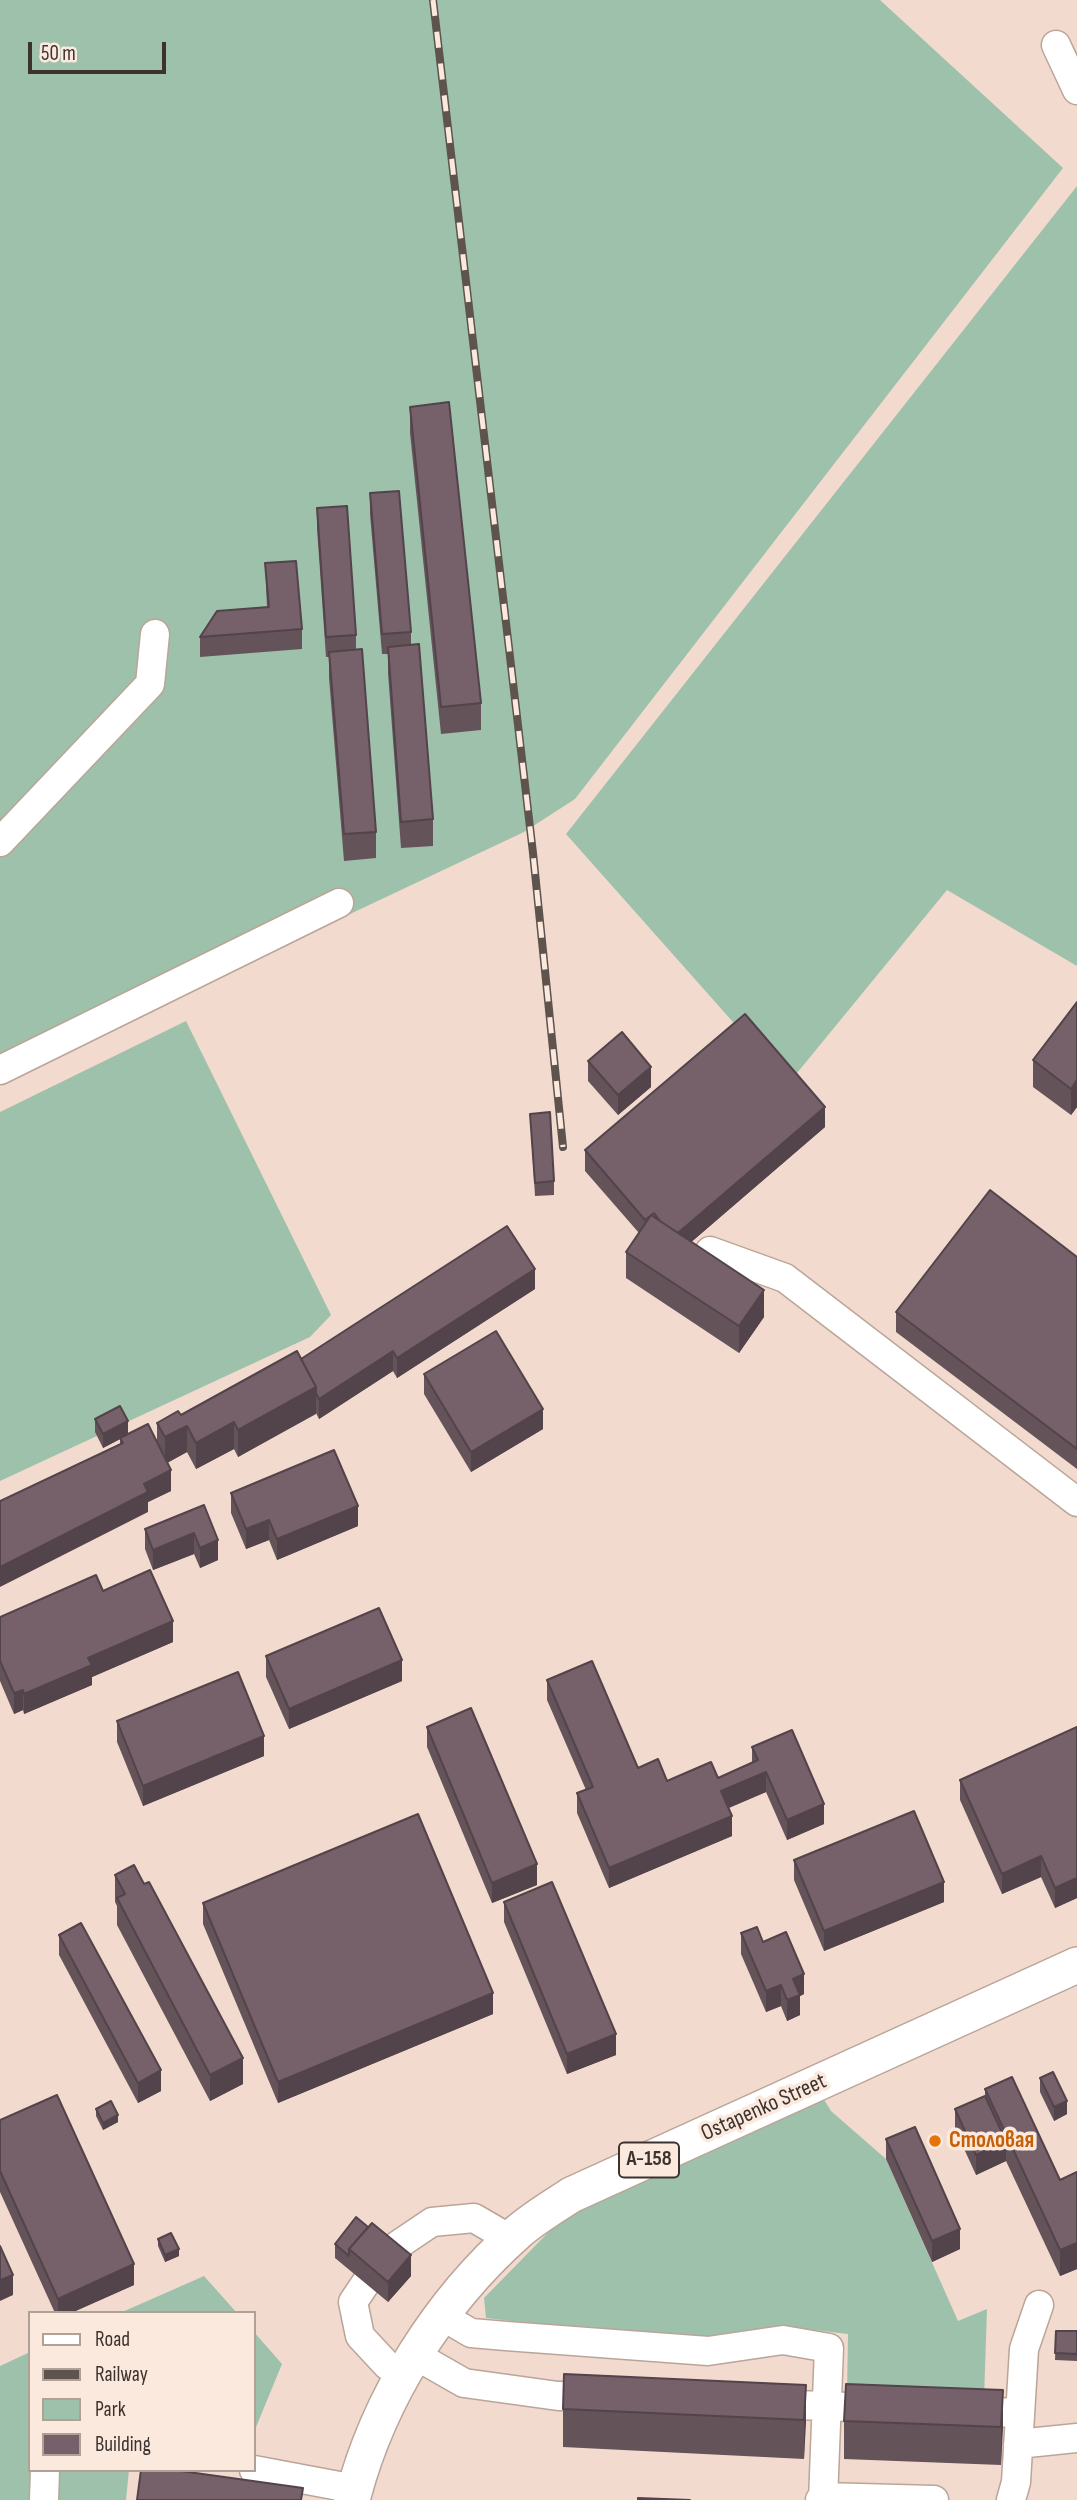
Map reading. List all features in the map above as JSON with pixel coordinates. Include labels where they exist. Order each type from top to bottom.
[{"type":"main road","name":"Ostapenko Street","points":[[353,2495],[359,2471],[383,2412],[409,2366],[459,2291],[520,2230],[570,2195],[1077,1965]]},
{"type":"street","points":[[1056,45],[1077,90]]},
{"type":"street","points":[[0,842],[150,684],[155,634]]},
{"type":"street","points":[[0,1070],[339,903]]},
{"type":"street","points":[[710,1251],[785,1278],[1077,1502]]},
{"type":"street","points":[[510,2239],[474,2218],[432,2222],[386,2253],[353,2302],[360,2336],[387,2365],[409,2366],[464,2383],[558,2396],[626,2398]]},
{"type":"street","points":[[1011,2500],[1016,2482],[1024,2349],[1039,2305]]},
{"type":"street","points":[[442,2316],[471,2333],[506,2336],[708,2351],[783,2340],[829,2348],[822,2499],[934,2500]]},
{"type":"street","points":[[746,2403],[1020,2413]]},
{"type":"street","points":[[1018,2444],[1077,2438]]},
{"type":"street","points":[[256,2471],[353,2495]]},
{"type":"street","points":[[44,2500],[45,2472]]},
{"type":"green space","points":[[0,0],[880,0],[1063,168],[575,799],[524,832],[0,1079]]},
{"type":"green space","points":[[1077,186],[1077,966],[947,890],[788,1084],[566,834]]},
{"type":"green space","points":[[186,1021],[331,1315],[310,1337],[0,1481],[0,1112]]},
{"type":"green space","points":[[820,2093],[831,2111],[886,2159],[958,2321],[987,2309],[984,2399],[847,2394],[848,2334],[788,2327],[709,2344],[486,2318],[484,2298],[580,2200]]},
{"type":"green space","points":[[204,2276],[235,2311],[125,2311]]},
{"type":"green space","points":[[256,2334],[282,2364],[256,2427]]},
{"type":"green space","points":[[28,2353],[28,2472],[129,2472],[126,2500],[0,2500],[0,2366]]},
{"type":"building","points":[[449,402],[481,703],[441,707],[410,407]]},
{"type":"building","points":[[399,491],[411,632],[382,634],[370,493]]},
{"type":"building","points":[[347,506],[356,635],[326,637],[317,508]]},
{"type":"building","points":[[296,561],[302,629],[200,637],[217,611],[269,607],[265,563]]},
{"type":"building","points":[[419,644],[433,819],[401,822],[388,647]]},
{"type":"building","points":[[362,649],[376,832],[344,834],[329,652]]},
{"type":"building","points":[[1077,1002],[1077,1080],[1071,1089],[1033,1060]]},
{"type":"building","points":[[745,1014],[825,1107],[678,1233],[660,1221],[654,1213],[645,1220],[585,1150]]},
{"type":"building","points":[[622,1032],[651,1067],[618,1095],[588,1061]]},
{"type":"building","points":[[550,1112],[554,1181],[535,1183],[530,1114]]},
{"type":"building","points":[[990,1190],[1077,1257],[1077,1449],[896,1312]]},
{"type":"building","points":[[651,1215],[764,1290],[739,1326],[626,1252]]},
{"type":"building","points":[[507,1226],[535,1269],[397,1358],[393,1351],[319,1399],[316,1387],[301,1359]]},
{"type":"building","points":[[496,1331],[543,1409],[471,1452],[424,1374]]},
{"type":"building","points":[[297,1351],[316,1387],[238,1430],[234,1422],[196,1443],[187,1426],[165,1437],[157,1423],[178,1411],[181,1415]]},
{"type":"building","points":[[120,1406],[128,1421],[103,1434],[95,1419]]},
{"type":"building","points":[[148,1424],[171,1470],[144,1484],[148,1492],[0,1567],[0,1501],[123,1443],[120,1438]]},
{"type":"building","points":[[334,1450],[358,1506],[277,1539],[269,1520],[246,1529],[231,1493]]},
{"type":"building","points":[[204,1505],[218,1540],[200,1548],[194,1533],[153,1550],[145,1529]]},
{"type":"building","points":[[150,1570],[173,1621],[88,1658],[92,1665],[24,1694],[23,1690],[14,1693],[0,1661],[0,1617],[96,1575],[103,1591]]},
{"type":"building","points":[[379,1608],[402,1660],[289,1709],[266,1656]]},
{"type":"building","points":[[592,1661],[638,1768],[658,1759],[667,1781],[711,1762],[718,1778],[758,1760],[752,1747],[792,1730],[824,1804],[787,1820],[766,1772],[721,1791],[732,1816],[609,1868],[577,1793],[593,1787],[547,1680]]},
{"type":"building","points":[[238,1672],[264,1736],[143,1786],[117,1721]]},
{"type":"building","points":[[471,1708],[537,1864],[492,1883],[427,1727]]},
{"type":"building","points":[[1077,1727],[1077,1878],[1055,1888],[1041,1856],[1002,1874],[960,1780]]},
{"type":"building","points":[[914,1811],[944,1882],[824,1931],[794,1860]]},
{"type":"building","points":[[418,1814],[493,1993],[278,2082],[203,1903]]},
{"type":"building","points":[[134,1865],[144,1884],[149,1882],[243,2058],[210,2075],[117,1898],[125,1894],[115,1875]]},
{"type":"building","points":[[552,1882],[616,2034],[567,2054],[504,1902]]},
{"type":"building","points":[[81,1923],[161,2070],[138,2083],[59,1935]]},
{"type":"building","points":[[757,1927],[763,1942],[786,1932],[804,1974],[793,1979],[800,1995],[787,2000],[781,1985],[766,1991],[741,1933]]},
{"type":"building","points":[[1053,2072],[1067,2101],[1054,2107],[1040,2078]]},
{"type":"building","points":[[1012,2077],[1060,2180],[1077,2172],[1077,2243],[1060,2250],[985,2089]]},
{"type":"building","points":[[57,2095],[134,2264],[58,2299],[0,2171],[0,2120]]},
{"type":"building","points":[[985,2096],[1006,2141],[976,2155],[955,2109]]},
{"type":"building","points":[[111,2101],[118,2115],[103,2123],[96,2109]]},
{"type":"building","points":[[915,2127],[960,2229],[932,2241],[886,2139]]},
{"type":"building","points":[[356,2217],[368,2227],[349,2249],[349,2256],[335,2244]]},
{"type":"building","points":[[372,2223],[411,2255],[388,2282],[349,2249]]},
{"type":"building","points":[[171,2233],[179,2249],[165,2255],[158,2239]]},
{"type":"building","points":[[0,2246],[13,2275],[0,2280]]},
{"type":"building","points":[[1056,2331],[1077,2331],[1077,2354],[1055,2353]]},
{"type":"building","points":[[564,2374],[806,2385],[804,2420],[563,2409]]},
{"type":"building","points":[[846,2384],[1003,2390],[1001,2427],[844,2421]]},
{"type":"building","points":[[141,2472],[188,2472],[303,2488],[301,2500],[137,2500]]},
{"type":"building","points":[[638,2498],[690,2500],[638,2500]]},
{"type":"railway","points":[[433,0],[533,853],[563,1147]]},
{"type":"place","name":"Столовая","points":[[935,2141]]}]
